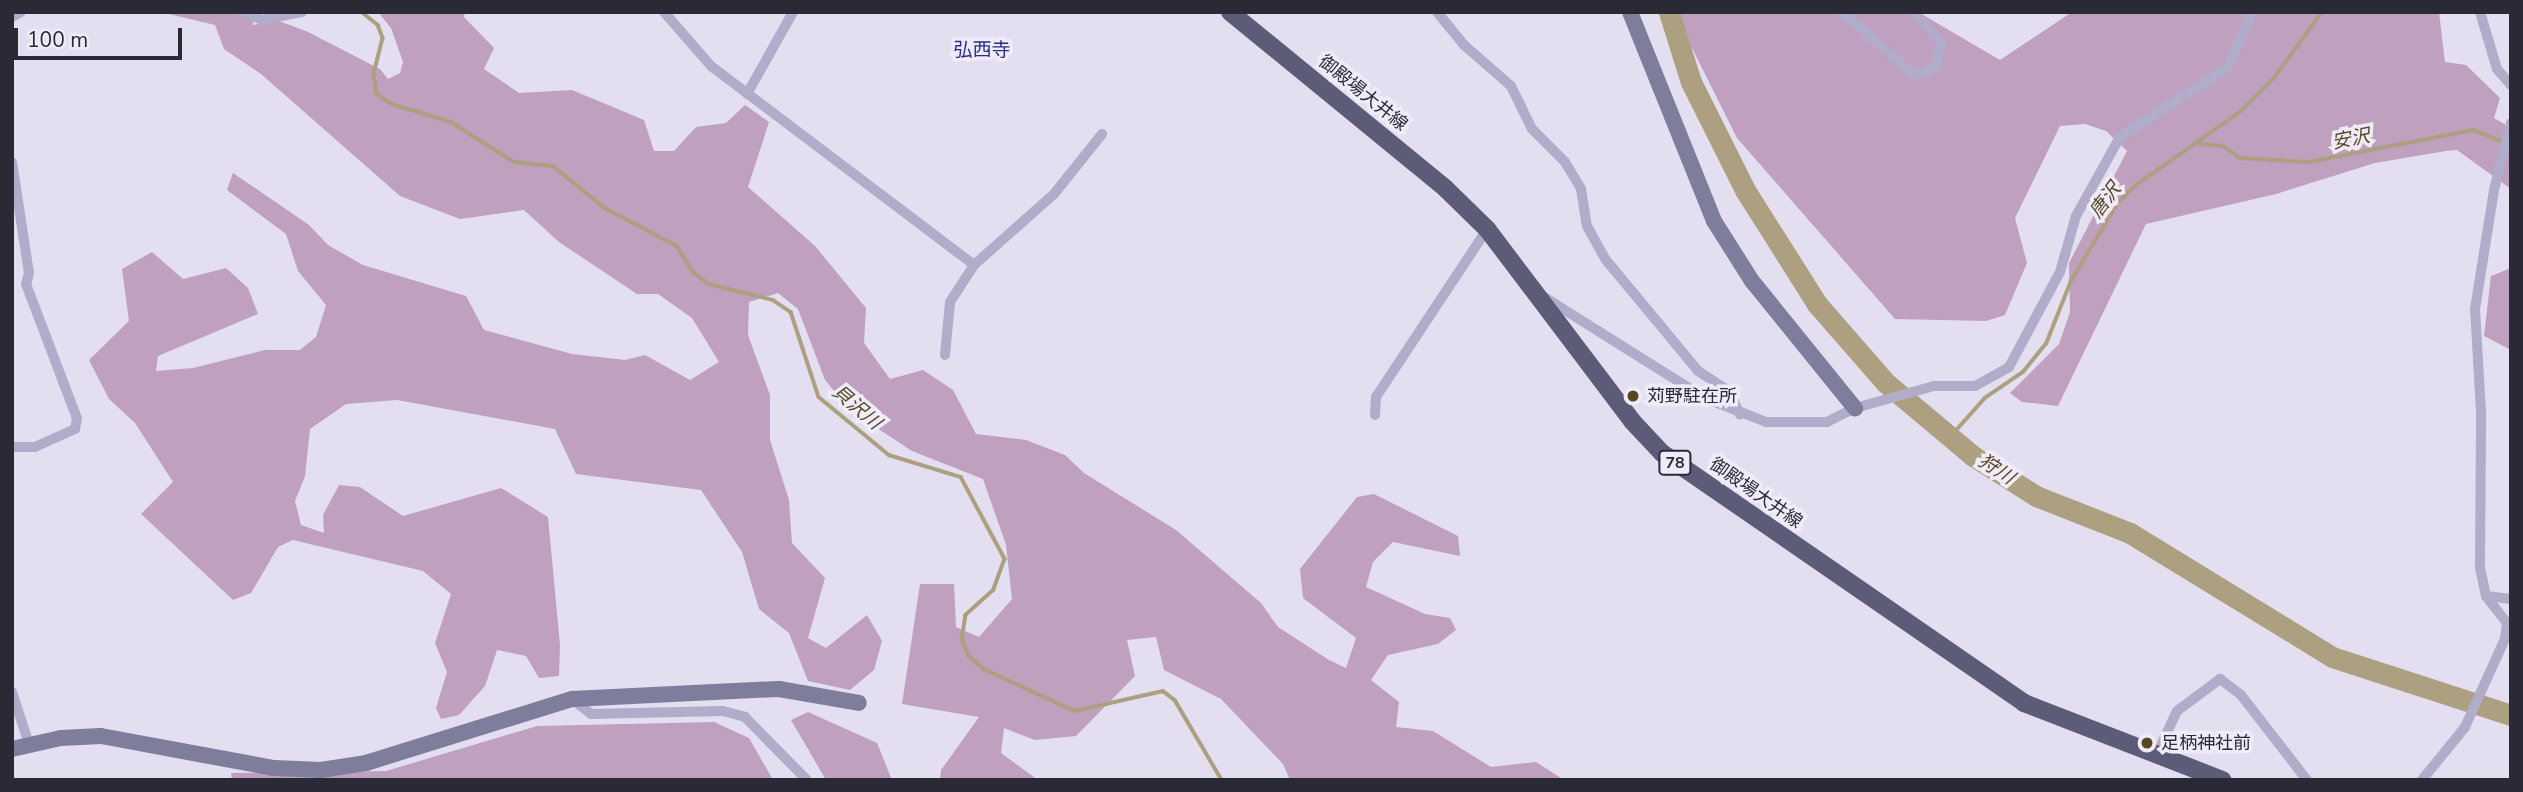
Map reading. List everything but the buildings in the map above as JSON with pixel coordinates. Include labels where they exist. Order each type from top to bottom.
[{"type":"main road","name":"御殿場大井線","points":[[1230,12],[1446,188],[1487,229],[1632,421],[1662,453],[2024,703],[2222,780]]},
{"type":"street","points":[[12,17],[20,12]]},
{"type":"street","points":[[243,12],[262,20],[302,12]]},
{"type":"street","points":[[664,12],[676,17],[711,66],[974,265]]},
{"type":"street","points":[[747,94],[793,12]]},
{"type":"street","points":[[1437,12],[1464,45],[1511,86],[1532,129],[1565,162],[1581,189],[1587,226],[1606,260],[1698,371],[1729,391],[1740,415]]},
{"type":"street","points":[[1630,12],[1714,221],[1752,281],[1859,407]]},
{"type":"street","points":[[1842,12],[1914,75],[1935,67],[1941,43],[1914,12]]},
{"type":"street","points":[[1535,293],[1581,318],[1660,372],[1740,415],[1793,424],[1827,422],[1859,407],[1934,386],[1975,386],[2009,367],[2060,272],[2076,216],[2120,136],[2228,67],[2252,12]]},
{"type":"street","points":[[2480,12],[2497,69],[2511,85]]},
{"type":"street","points":[[2422,780],[2465,727],[2488,677],[2507,623],[2486,596],[2480,567],[2481,412],[2475,309],[2494,190],[2511,123]]},
{"type":"street","points":[[945,355],[950,302],[974,265],[1054,194],[1102,134]]},
{"type":"street","points":[[12,162],[29,273],[26,284],[77,418],[75,429],[35,447],[12,447]]},
{"type":"street","points":[[1375,415],[1376,397],[1487,229]]},
{"type":"street","points":[[2486,596],[2511,599]]},
{"type":"street","points":[[2157,754],[2177,711],[2220,679],[2241,695],[2306,780]]},
{"type":"street","points":[[12,749],[29,744],[101,736],[274,768],[321,770],[366,763],[572,699],[779,689],[859,703]]},
{"type":"street","points":[[12,692],[29,744]]},
{"type":"street","points":[[572,699],[591,714],[723,711],[745,717],[807,780]]},
{"type":"shaded area","points":[[160,12],[254,12],[253,25],[279,21],[306,31],[380,69],[388,79],[400,73],[403,62],[391,28],[378,12],[465,12],[464,17],[494,48],[484,69],[519,93],[572,90],[644,120],[654,151],[674,151],[696,127],[726,123],[745,105],[769,122],[748,187],[815,246],[866,308],[864,343],[890,379],[923,370],[953,390],[976,434],[1026,440],[1065,455],[1084,473],[1176,530],[1261,603],[1278,627],[1329,660],[1346,668],[1356,638],[1303,598],[1300,569],[1357,497],[1374,494],[1458,536],[1460,556],[1393,542],[1373,562],[1366,587],[1425,614],[1450,618],[1456,630],[1438,644],[1388,655],[1371,680],[1399,702],[1396,727],[1433,731],[1491,767],[1536,762],[1564,780],[1290,780],[1283,764],[1221,699],[1164,670],[1156,637],[1127,640],[1135,676],[1076,736],[1035,740],[1004,728],[1001,753],[1038,780],[940,780],[941,770],[979,717],[902,704],[920,584],[954,584],[956,627],[979,637],[1012,599],[1006,545],[983,479],[912,451],[851,411],[825,380],[798,309],[778,293],[749,302],[748,335],[770,395],[770,440],[789,500],[792,543],[825,578],[808,638],[826,648],[867,615],[882,641],[874,670],[850,690],[808,681],[789,633],[759,609],[742,552],[701,490],[576,474],[555,429],[397,400],[346,404],[310,429],[305,476],[295,501],[301,525],[324,533],[323,515],[339,485],[360,487],[403,516],[501,488],[548,517],[560,645],[559,676],[539,678],[526,656],[497,650],[485,686],[459,715],[441,719],[436,708],[447,672],[435,643],[451,594],[423,571],[293,540],[278,547],[251,593],[233,600],[141,514],[173,482],[135,423],[109,399],[89,360],[129,321],[122,269],[152,252],[183,279],[226,268],[248,288],[258,314],[158,356],[156,371],[193,368],[265,350],[300,350],[316,337],[326,305],[298,271],[286,234],[227,190],[233,173],[309,225],[328,245],[363,265],[466,296],[484,330],[572,354],[625,360],[645,355],[690,380],[719,362],[692,318],[658,294],[637,294],[559,242],[524,210],[460,219],[400,196],[261,74],[224,49],[215,25]]},
{"type":"shaded area","points":[[1680,12],[1918,12],[2000,60],[2072,12],[2439,12],[2445,62],[2466,65],[2500,98],[2494,118],[2511,128],[2511,189],[2457,150],[2446,151],[2375,163],[2276,194],[2146,224],[2058,406],[2022,402],[2010,393],[2059,344],[2070,312],[2069,263],[2127,151],[2106,131],[2085,124],[2060,126],[2015,218],[2027,263],[2005,315],[1986,321],[1895,319],[1737,138],[1691,46]]},
{"type":"shaded area","points":[[2511,268],[2511,350],[2484,336],[2491,276]]},
{"type":"shaded area","points":[[808,712],[877,743],[892,780],[826,780],[791,720]]},
{"type":"shaded area","points":[[714,722],[749,738],[773,780],[232,780],[231,773],[386,771],[537,726]]},
{"type":"waterway","name":"貝沢川","points":[[362,12],[378,25],[383,38],[374,75],[377,94],[392,104],[451,122],[514,162],[553,166],[605,208],[677,246],[693,272],[709,284],[773,300],[791,312],[819,397],[889,455],[961,477],[1005,559],[994,590],[966,615],[962,639],[969,656],[984,669],[1075,711],[1163,691],[1175,700],[1222,780]]},
{"type":"waterway","name":"狩川","points":[[1669,12],[1691,82],[1745,190],[1817,304],[1886,383],[1973,456],[2036,496],[2130,533],[2332,657],[2511,715]]},
{"type":"waterway","name":"唐沢","points":[[1951,436],[1985,398],[2023,372],[2046,344],[2071,281],[2117,204],[2135,186],[2240,112],[2274,78],[2322,12]]},
{"type":"waterway","name":"安沢","points":[[2200,144],[2223,146],[2240,158],[2309,162],[2473,130],[2505,142]]},
{"type":"place","name":"苅野駐在所","points":[[1633,396]]},
{"type":"place","name":"足柄神社前","points":[[2147,743]]},
{"type":"district","name":"弘西寺","points":[[982,51]]}]
